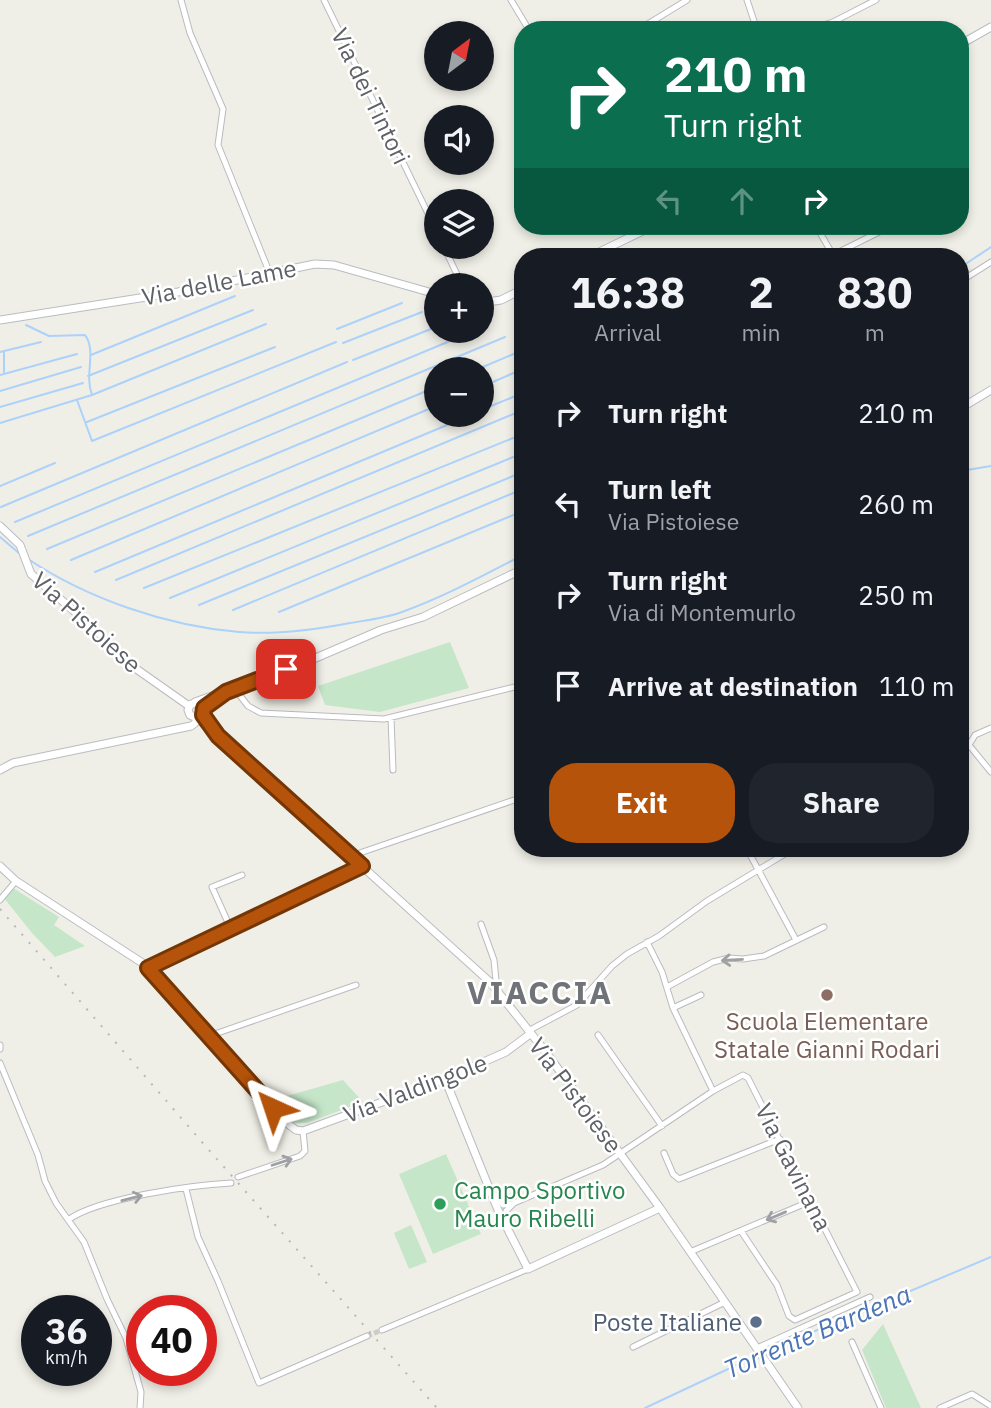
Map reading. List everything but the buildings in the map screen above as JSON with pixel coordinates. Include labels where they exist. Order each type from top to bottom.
[{"type":"street","points":[[181,0],[190,33],[223,110],[218,145],[270,274]]},
{"type":"street","name":"Via dei Tintori","points":[[324,0],[424,205]]},
{"type":"street","points":[[512,0],[524,21]]},
{"type":"street","points":[[653,21],[687,0]]},
{"type":"street","points":[[747,0],[754,21]]},
{"type":"street","points":[[835,21],[876,0]]},
{"type":"street","points":[[969,39],[991,27]]},
{"type":"street","points":[[607,248],[634,235]]},
{"type":"street","points":[[847,248],[873,235]]},
{"type":"street","points":[[969,276],[991,262]]},
{"type":"street","name":"Via delle Lame","points":[[0,320],[178,292],[306,265],[328,264],[424,291]]},
{"type":"street","points":[[494,302],[514,293]]},
{"type":"street","points":[[969,403],[991,390]]},
{"type":"street","name":"Via Pistoiese","points":[[0,526],[20,545],[27,568],[135,668],[192,704],[201,703],[198,714],[218,736],[497,990],[660,1208],[798,1408]]},
{"type":"street","points":[[198,714],[192,704],[199,699],[235,689],[381,630],[423,617],[514,573]]},
{"type":"street","points":[[235,689],[248,706],[261,713],[378,719],[514,687]]},
{"type":"street","points":[[0,770],[13,763],[191,726],[198,714],[226,692]]},
{"type":"street","points":[[391,718],[393,770]]},
{"type":"street","points":[[991,728],[975,735],[970,745],[991,772]]},
{"type":"street","points":[[351,856],[514,800]]},
{"type":"street","points":[[751,857],[796,940]]},
{"type":"street","points":[[529,1032],[577,1005],[619,959],[695,908],[780,857]]},
{"type":"street","points":[[0,866],[16,881],[148,968],[288,1124],[303,1131],[305,1151],[300,1156],[238,1177]]},
{"type":"street","points":[[148,968],[362,866]]},
{"type":"street","points":[[230,927],[212,887],[242,875]]},
{"type":"street","points":[[0,900],[16,881]]},
{"type":"street","points":[[481,924],[494,960],[497,990]]},
{"type":"street","points":[[667,987],[713,962],[729,958],[764,956],[824,927]]},
{"type":"street","points":[[506,1225],[506,1211],[514,1203],[621,1155],[713,1091],[673,1008],[667,987],[647,942]]},
{"type":"street","points":[[209,1036],[356,985]]},
{"type":"street","points":[[673,1008],[701,995]]},
{"type":"street","name":"Via Valdingole","points":[[303,1131],[445,1079],[506,1052],[529,1032]]},
{"type":"street","points":[[598,1035],[662,1126]]},
{"type":"street","points":[[0,1063],[38,1155],[45,1181],[84,1242],[126,1338],[141,1392],[140,1408]]},
{"type":"street","name":"Via Gavinana","points":[[713,1091],[745,1075],[857,1292],[795,1320],[789,1316],[778,1285],[741,1231]]},
{"type":"street","points":[[445,1079],[498,1210],[528,1269]]},
{"type":"street","points":[[664,1153],[673,1174],[679,1180],[780,1139]]},
{"type":"street","points":[[68,1220],[74,1215],[108,1204],[153,1193],[231,1183]]},
{"type":"street","points":[[488,1186],[501,1203],[514,1203]]},
{"type":"street","points":[[186,1189],[198,1237],[259,1383],[367,1336]]},
{"type":"street","points":[[690,1252],[811,1201]]},
{"type":"street","points":[[382,1330],[528,1269],[660,1208]]},
{"type":"street","points":[[758,1350],[870,1297]]},
{"type":"street","points":[[633,1347],[725,1302]]},
{"type":"street","points":[[852,1342],[881,1408]]},
{"type":"street","points":[[940,1408],[972,1394],[991,1406]]},
{"type":"green space","points":[[450,642],[469,688],[380,712],[325,705],[318,686]]},
{"type":"green space","points":[[13,888],[59,917],[54,925],[85,946],[55,957],[4,898]]},
{"type":"green space","points":[[343,1080],[363,1102],[307,1123],[294,1123],[273,1100]]},
{"type":"green space","name":"Campo Sportivo Mauro Ribelli","points":[[446,1154],[481,1234],[433,1254],[399,1174]]},
{"type":"green space","points":[[411,1225],[427,1262],[409,1269],[394,1233]]},
{"type":"green space","points":[[883,1324],[921,1408],[886,1408],[862,1350]]},
{"type":"waterway","points":[[969,262],[991,247]]},
{"type":"waterway","points":[[91,355],[235,296]]},
{"type":"waterway","points":[[337,329],[402,303]]},
{"type":"waterway","points":[[88,376],[253,310]]},
{"type":"waterway","points":[[343,343],[422,312]]},
{"type":"waterway","points":[[0,423],[92,395],[266,324]]},
{"type":"waterway","points":[[26,325],[49,336],[85,335],[90,348],[89,379],[92,395]]},
{"type":"waterway","points":[[353,360],[424,332]]},
{"type":"waterway","points":[[28,536],[505,337]]},
{"type":"waterway","points":[[0,352],[41,342]]},
{"type":"waterway","points":[[77,400],[92,441],[336,342]]},
{"type":"waterway","points":[[15,522],[445,343]]},
{"type":"waterway","points":[[87,422],[275,347]]},
{"type":"waterway","points":[[4,351],[4,372]]},
{"type":"waterway","points":[[0,375],[77,354]]},
{"type":"waterway","points":[[494,362],[514,354]]},
{"type":"waterway","points":[[1,507],[347,362]]},
{"type":"waterway","points":[[0,391],[81,367]]},
{"type":"waterway","points":[[494,381],[514,373]]},
{"type":"waterway","points":[[0,407],[83,383]]},
{"type":"waterway","points":[[47,549],[424,392]]},
{"type":"waterway","points":[[494,405],[514,397]]},
{"type":"waterway","points":[[71,560],[424,411]]},
{"type":"waterway","points":[[116,580],[514,414]]},
{"type":"waterway","points":[[95,572],[442,427]]},
{"type":"waterway","points":[[144,588],[514,438]]},
{"type":"waterway","points":[[170,598],[514,457]]},
{"type":"waterway","points":[[0,486],[55,463]]},
{"type":"waterway","points":[[969,470],[991,466]]},
{"type":"waterway","points":[[199,605],[514,476]]},
{"type":"waterway","points":[[233,610],[514,493]]},
{"type":"waterway","points":[[279,612],[514,515]]},
{"type":"waterway","points":[[0,537],[20,554]]},
{"type":"waterway","points":[[28,559],[102,598],[156,617],[212,629],[267,633],[323,628],[396,614],[448,593],[514,560]]},
{"type":"waterway","name":"Torrente Bardena","points":[[763,1353],[991,1257]]},
{"type":"waterway","name":"Torrente Bardena","points":[[645,1408],[758,1355]]},
{"type":"tunnel","points":[[367,1336],[382,1330]]},
{"type":"railway","points":[[0,909],[437,1408]]},
{"type":"place","name":"Scuola Elementare Statale Gianni Rodari","points":[[827,995]]},
{"type":"place","name":"Campo Sportivo Mauro Ribelli","points":[[440,1204]]},
{"type":"place","name":"Poste Italiane","points":[[756,1322]]},
{"type":"district","name":"VIACCIA","points":[[540,992]]},
{"type":"route","points":[[273,1108],[148,968],[362,866],[218,736],[203,715],[204,708],[226,692],[286,669]]}]
